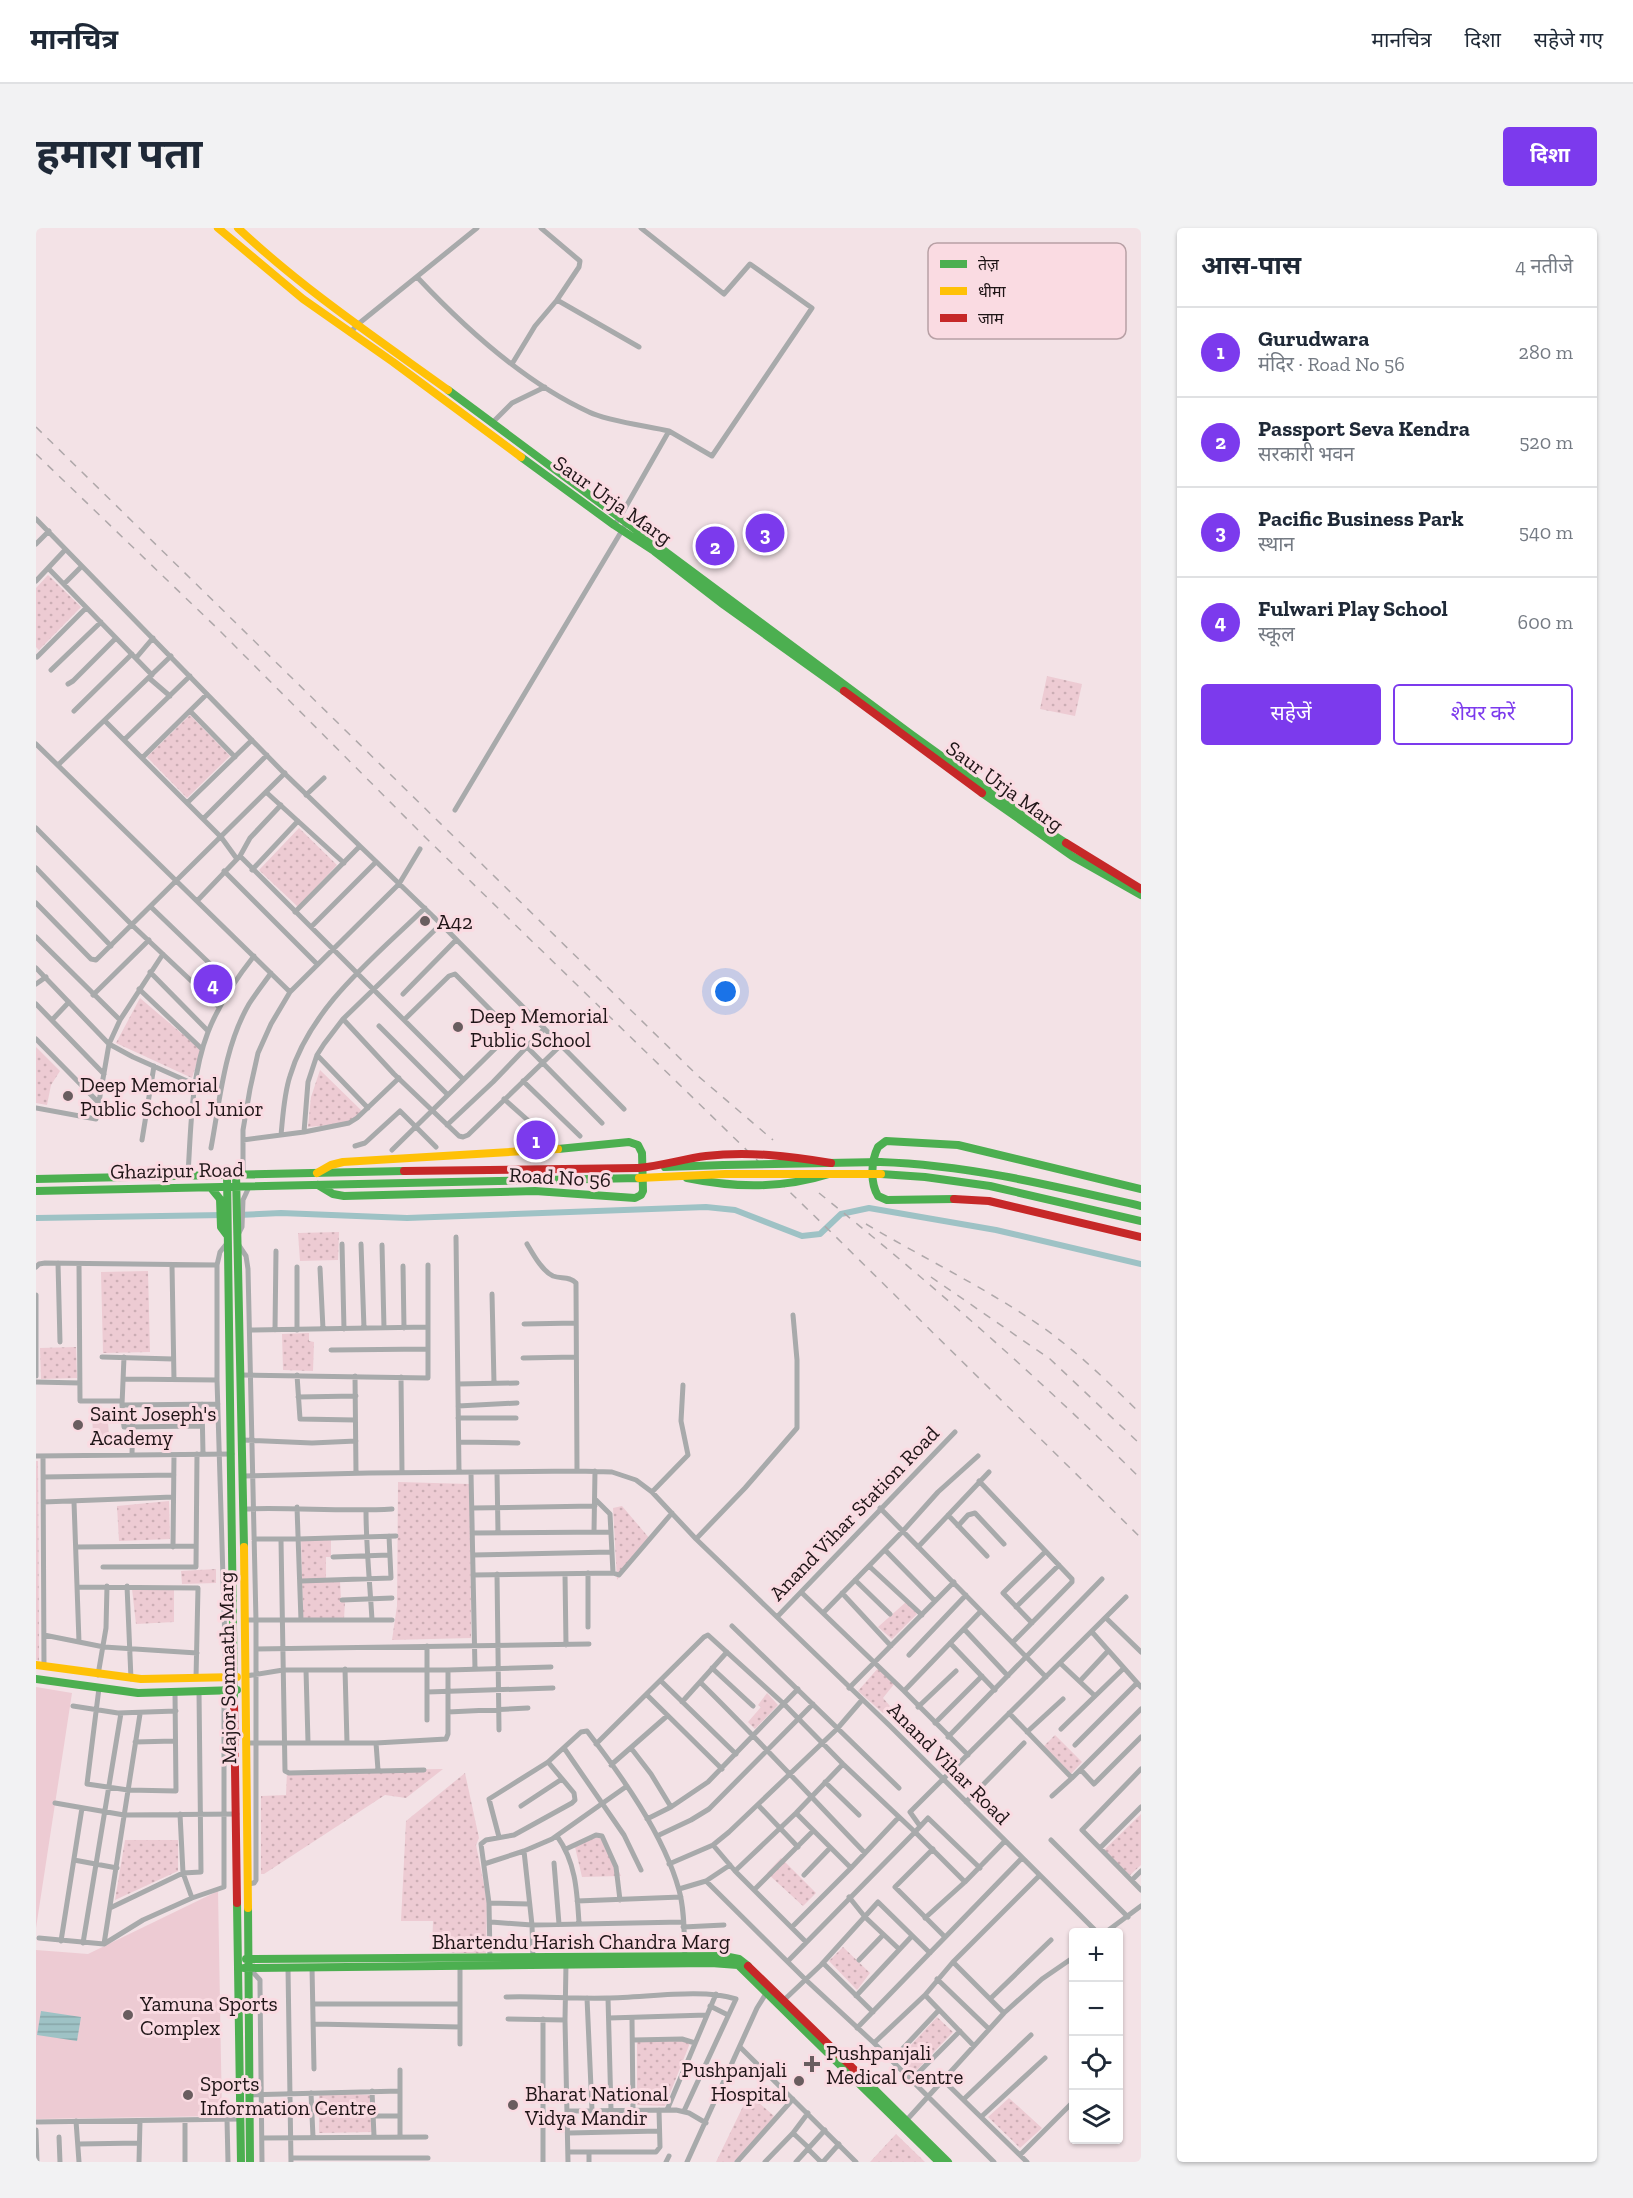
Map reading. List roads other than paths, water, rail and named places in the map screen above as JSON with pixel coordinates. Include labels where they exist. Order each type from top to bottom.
[{"type":"main road","name":"Saur Urja Marg","points":[[218,228],[286,286],[350,333],[402,367],[428,389],[618,528],[654,551],[724,605],[759,625]]},
{"type":"main road","name":"Saur Urja Marg","points":[[238,228],[279,266],[493,422],[1024,824],[1141,889]]},
{"type":"main road","points":[[478,425],[484,416]]},
{"type":"main road","name":"Saur Urja Marg","points":[[1081,857],[1141,895]]},
{"type":"main road","points":[[1141,1189],[958,1145],[892,1140],[882,1143],[876,1151],[873,1182],[879,1196],[887,1200],[989,1201],[1141,1237]]},
{"type":"main road","name":"Road No 56","points":[[317,1173],[330,1165],[342,1162],[523,1152],[629,1142],[638,1145],[642,1153],[644,1191],[635,1198],[536,1191],[344,1196],[333,1194],[318,1185]]},
{"type":"main road","name":"Ghazipur Road","points":[[36,1179],[235,1173],[919,1162],[975,1170],[1141,1206]]},
{"type":"main road","points":[[678,1176],[708,1183],[762,1185],[809,1182],[833,1172]]},
{"type":"main road","points":[[678,1176],[833,1172],[925,1175],[964,1181],[1140,1221]]},
{"type":"main road","name":"Major Somnath Marg","points":[[235,1173],[231,1200],[232,1454],[241,2162]]},
{"type":"main road","points":[[272,1173],[272,1186]]},
{"type":"main road","points":[[202,1174],[207,1188],[231,1200],[232,1234]]},
{"type":"main road","name":"Ghazipur Road","points":[[36,1191],[678,1176]]},
{"type":"main road","name":"Major Somnath Marg","points":[[232,1234],[241,1375],[243,1476],[250,2162]]},
{"type":"main road","points":[[40,1666],[131,1679],[246,1676]]},
{"type":"main road","points":[[36,1678],[138,1693],[246,1690]]},
{"type":"main road","name":"Bhartendu Harish Chandra Marg","points":[[249,1964],[288,1968],[566,1964],[685,1960],[724,1956],[739,1959],[750,1966],[784,2000],[939,2162]]},
{"type":"main road","name":"Bhartendu Harish Chandra Marg","points":[[239,1964],[532,1958],[685,1960],[738,1965],[903,2123],[948,2162]]},
{"type":"main road","points":[[240,2080],[249,2080]]},
{"type":"street","points":[[350,333],[477,228]]},
{"type":"street","points":[[512,364],[535,327],[579,267],[580,261],[541,228]]},
{"type":"street","points":[[417,277],[458,320],[512,364],[545,387],[591,414],[669,431],[712,456],[812,308],[750,264],[724,294],[641,228]]},
{"type":"street","points":[[557,300],[639,347]]},
{"type":"street","points":[[493,422],[512,403],[545,387]]},
{"type":"street","points":[[456,810],[623,520],[669,431]]},
{"type":"street","points":[[36,519],[285,774],[425,908],[624,1109]]},
{"type":"street","points":[[36,544],[49,531]]},
{"type":"street","points":[[36,581],[65,550]]},
{"type":"street","points":[[64,584],[81,567]]},
{"type":"street","points":[[48,568],[170,696]]},
{"type":"street","points":[[37,657],[86,608]]},
{"type":"street","points":[[51,670],[101,622]]},
{"type":"street","points":[[68,684],[74,681],[116,638]]},
{"type":"street","points":[[74,711],[153,638]]},
{"type":"street","points":[[58,765],[171,656]]},
{"type":"street","points":[[124,740],[190,676]]},
{"type":"street","points":[[142,758],[207,694]]},
{"type":"street","points":[[190,711],[235,757]]},
{"type":"street","points":[[105,721],[221,837],[238,858],[358,973],[464,1080]]},
{"type":"street","points":[[187,803],[252,740]]},
{"type":"street","points":[[36,744],[290,992]]},
{"type":"street","points":[[203,819],[267,755]]},
{"type":"street","points":[[36,903],[93,960],[99,958],[285,774]]},
{"type":"street","points":[[306,795],[324,778]]},
{"type":"street","points":[[266,792],[344,863]]},
{"type":"street","points":[[197,901],[238,858],[250,838],[281,805]]},
{"type":"street","points":[[252,870],[298,821]]},
{"type":"street","points":[[36,828],[133,926],[219,1007]]},
{"type":"street","points":[[295,912],[359,847]]},
{"type":"street","points":[[235,1173],[258,1053],[271,1024],[290,992],[399,884],[420,849]]},
{"type":"street","points":[[311,927],[376,862]]},
{"type":"street","points":[[36,868],[39,874],[111,946]]},
{"type":"street","points":[[224,871],[317,964]]},
{"type":"street","points":[[151,907],[232,985]]},
{"type":"street","points":[[281,1135],[289,1078],[299,1051],[323,1013],[358,973],[425,908]]},
{"type":"street","points":[[304,1132],[307,1088],[317,1055],[343,1019],[441,924]]},
{"type":"street","points":[[36,937],[120,1020]]},
{"type":"street","points":[[93,995],[148,940]]},
{"type":"street","points":[[403,994],[456,940]]},
{"type":"street","points":[[36,1108],[96,1119],[109,1044],[120,1020],[163,954]]},
{"type":"street","points":[[188,1174],[196,1085],[202,1049],[219,1007],[254,956]]},
{"type":"street","points":[[36,968],[109,1044],[196,1085]]},
{"type":"street","points":[[150,972],[208,1031]]},
{"type":"street","points":[[211,1148],[225,1069],[235,1036],[248,1005],[271,973]]},
{"type":"street","points":[[404,1020],[449,976],[455,974],[602,1123]]},
{"type":"street","points":[[36,984],[46,977]]},
{"type":"street","points":[[139,989],[202,1049]]},
{"type":"street","points":[[52,1020],[69,1002]]},
{"type":"street","points":[[36,1004],[104,1074]]},
{"type":"street","points":[[343,1019],[432,1111],[459,1136],[465,1137],[561,1046]]},
{"type":"street","points":[[379,1026],[448,1095]]},
{"type":"street","points":[[447,1125],[544,1029]]},
{"type":"street","points":[[392,1150],[512,1032]]},
{"type":"street","points":[[36,1040],[99,1103]]},
{"type":"street","points":[[317,1055],[368,1108]]},
{"type":"street","points":[[142,1140],[154,1066]]},
{"type":"street","points":[[243,1140],[349,1123],[399,1078]]},
{"type":"street","points":[[523,1081],[580,1136]]},
{"type":"street","points":[[150,1088],[171,1091]]},
{"type":"street","points":[[504,1099],[549,1139]]},
{"type":"street","points":[[355,1146],[365,1143],[398,1112],[403,1113],[436,1147]]},
{"type":"street","points":[[231,1200],[249,1187]]},
{"type":"street","points":[[226,1677],[217,1380],[217,1265],[220,1252],[232,1234],[247,1261],[252,1375],[256,1621],[256,1880],[248,1884]]},
{"type":"street","points":[[456,1237],[459,1472]]},
{"type":"street","points":[[342,1244],[344,1329]]},
{"type":"street","points":[[361,1244],[363,1328]]},
{"type":"street","points":[[527,1244],[548,1273],[572,1279],[576,1283],[578,1471]]},
{"type":"street","points":[[382,1245],[384,1328]]},
{"type":"street","points":[[275,1330],[276,1251]]},
{"type":"street","points":[[36,1267],[39,1264],[58,1263],[217,1265]]},
{"type":"street","points":[[58,1263],[60,1342]]},
{"type":"street","points":[[79,1264],[80,1401],[133,1405],[218,1404]]},
{"type":"street","points":[[171,1265],[174,1380]]},
{"type":"street","points":[[241,1375],[428,1378],[428,1265]]},
{"type":"street","points":[[404,1266],[404,1328]]},
{"type":"street","points":[[297,1267],[297,1329]]},
{"type":"street","points":[[320,1268],[323,1329]]},
{"type":"street","points":[[492,1294],[494,1383]]},
{"type":"street","points":[[36,1295],[36,1376]]},
{"type":"street","points":[[696,1539],[745,1488],[797,1428],[797,1360],[793,1315]]},
{"type":"street","points":[[524,1324],[576,1323]]},
{"type":"street","points":[[250,1330],[428,1327]]},
{"type":"street","points":[[331,1350],[428,1349]]},
{"type":"street","points":[[102,1357],[173,1359]]},
{"type":"street","points":[[123,1357],[124,1427],[202,1426]]},
{"type":"street","points":[[523,1358],[576,1357]]},
{"type":"street","points":[[297,1375],[298,1415],[303,1420],[356,1420]]},
{"type":"street","points":[[355,1376],[356,1473]]},
{"type":"street","points":[[401,1377],[402,1473]]},
{"type":"street","points":[[123,1379],[217,1380]]},
{"type":"street","points":[[36,1382],[80,1383]]},
{"type":"street","points":[[458,1384],[517,1383]]},
{"type":"street","points":[[651,1492],[688,1455],[681,1421],[684,1384]]},
{"type":"street","points":[[298,1397],[356,1396]]},
{"type":"street","points":[[458,1406],[517,1403]]},
{"type":"street","points":[[103,1567],[196,1567],[202,1404]]},
{"type":"street","points":[[132,1455],[133,1405]]},
{"type":"street","points":[[458,1418],[516,1418]]},
{"type":"street","name":"Anand Vihar Station Road","points":[[777,1617],[955,1432]]},
{"type":"street","points":[[242,1440],[312,1443],[356,1441]]},
{"type":"street","points":[[459,1442],[518,1443]]},
{"type":"street","points":[[40,1666],[44,1635],[44,1502],[39,1456],[232,1454]]},
{"type":"street","points":[[172,1547],[174,1455]]},
{"type":"street","points":[[823,1613],[903,1532],[938,1492],[978,1455]]},
{"type":"street","name":"Anand Vihar Road","points":[[243,1476],[578,1471],[628,1476],[651,1492],[696,1539],[944,1779],[1093,1928]]},
{"type":"street","points":[[594,1532],[595,1471]]},
{"type":"street","points":[[497,1472],[498,1532]]},
{"type":"street","points":[[918,1546],[989,1472]]},
{"type":"street","points":[[471,1473],[476,1669]]},
{"type":"street","points":[[43,1477],[174,1475]]},
{"type":"street","points":[[979,1482],[1045,1552],[1072,1577],[1072,1582],[1013,1642]]},
{"type":"street","points":[[44,1502],[173,1497]]},
{"type":"street","points":[[74,1502],[79,1642]]},
{"type":"street","points":[[472,1508],[595,1503],[610,1514],[613,1573]]},
{"type":"street","points":[[243,1509],[297,1507],[366,1511],[392,1509]]},
{"type":"street","points":[[297,1507],[301,1620]]},
{"type":"street","points":[[880,1508],[1046,1677]]},
{"type":"street","points":[[366,1511],[372,1620]]},
{"type":"street","points":[[473,1575],[613,1573],[619,1575],[672,1513]]},
{"type":"street","points":[[958,1526],[968,1515],[975,1513],[1004,1544]]},
{"type":"street","points":[[948,1515],[987,1556]]},
{"type":"street","points":[[472,1533],[611,1532]]},
{"type":"street","points":[[301,1581],[391,1578],[389,1536]]},
{"type":"street","points":[[254,1539],[396,1536]]},
{"type":"street","points":[[281,1540],[284,1768],[289,1773],[424,1770]]},
{"type":"street","points":[[76,1547],[196,1546]]},
{"type":"street","points":[[885,1550],[934,1600]]},
{"type":"street","points":[[473,1555],[611,1552]]},
{"type":"street","points":[[1032,1623],[1004,1595],[1004,1592],[1045,1552]]},
{"type":"street","points":[[333,1557],[389,1555]]},
{"type":"street","points":[[1016,1607],[1059,1565]]},
{"type":"street","points":[[869,1566],[922,1615]]},
{"type":"street","points":[[588,1573],[588,1627]]},
{"type":"street","points":[[497,1574],[499,1730]]},
{"type":"street","points":[[565,1574],[566,1645]]},
{"type":"street","points":[[948,1737],[1102,1579]]},
{"type":"street","points":[[855,1580],[890,1614]]},
{"type":"street","points":[[849,1688],[954,1582]]},
{"type":"street","points":[[98,1675],[104,1647],[107,1586]]},
{"type":"street","points":[[127,1586],[131,1679]]},
{"type":"street","points":[[77,1587],[198,1588],[196,1678]]},
{"type":"street","points":[[801,1592],[968,1755]]},
{"type":"street","points":[[842,1593],[891,1646]]},
{"type":"street","points":[[909,1655],[966,1595]]},
{"type":"street","points":[[920,1826],[910,1812],[1126,1597]]},
{"type":"street","points":[[342,1600],[392,1598]]},
{"type":"street","points":[[904,1691],[981,1611]]},
{"type":"street","points":[[1106,1618],[1141,1652]]},
{"type":"street","points":[[245,1620],[392,1620]]},
{"type":"street","points":[[732,1626],[899,1788]]},
{"type":"street","points":[[964,1629],[1008,1676]]},
{"type":"street","points":[[1075,1745],[1139,1685],[1092,1632]]},
{"type":"street","points":[[44,1635],[104,1647],[197,1653]]},
{"type":"street","points":[[225,1636],[234,1636]]},
{"type":"street","points":[[596,1744],[704,1637],[710,1636],[784,1704],[965,1882]]},
{"type":"street","points":[[950,1643],[995,1690]]},
{"type":"street","points":[[256,1649],[589,1644]]},
{"type":"street","points":[[427,1646],[427,1720]]},
{"type":"street","points":[[1080,1681],[1108,1651]]},
{"type":"street","points":[[682,1701],[727,1652]]},
{"type":"street","points":[[1060,1663],[1095,1696]]},
{"type":"street","points":[[246,1676],[283,1670],[448,1670],[551,1667]]},
{"type":"street","points":[[712,1668],[753,1706]]},
{"type":"street","points":[[1061,1728],[1124,1668]]},
{"type":"street","points":[[345,1669],[347,1743]]},
{"type":"street","points":[[306,1670],[308,1742]]},
{"type":"street","points":[[246,1743],[376,1743],[446,1739],[448,1734],[448,1670]]},
{"type":"street","points":[[918,1707],[956,1671]]},
{"type":"street","points":[[935,1723],[982,1676]]},
{"type":"street","points":[[661,1681],[736,1754]]},
{"type":"street","points":[[700,1682],[865,1853]]},
{"type":"street","points":[[99,1688],[87,1784],[128,1790],[176,1791],[175,1692]]},
{"type":"street","points":[[428,1692],[553,1688]]},
{"type":"street","points":[[647,1819],[699,1789],[722,1769],[798,1689]]},
{"type":"street","points":[[110,1908],[183,1873],[201,1872],[199,1691]]},
{"type":"street","points":[[647,1695],[722,1769]]},
{"type":"street","points":[[1027,1732],[1063,1699]]},
{"type":"street","points":[[669,1864],[713,1845],[837,1729],[862,1700]]},
{"type":"street","points":[[39,1938],[83,1944],[104,1944],[143,1920],[192,1898],[224,1887],[224,1703]]},
{"type":"street","points":[[657,1836],[709,1809],[813,1704]]},
{"type":"street","points":[[73,1706],[140,1714],[176,1711]]},
{"type":"street","points":[[448,1712],[528,1708]]},
{"type":"street","points":[[1052,1796],[1141,1709]]},
{"type":"street","points":[[83,1944],[121,1713]]},
{"type":"street","points":[[1009,1713],[1072,1778]]},
{"type":"street","points":[[104,1944],[140,1714]]},
{"type":"street","points":[[611,1765],[667,1716]]},
{"type":"street","points":[[224,1728],[235,1719]]},
{"type":"street","points":[[499,1838],[489,1799],[548,1762],[584,1731],[587,1731],[627,1786],[657,1836],[669,1864],[681,1898],[685,1960]]},
{"type":"street","points":[[1081,1770],[1094,1784],[1141,1737]]},
{"type":"street","points":[[135,1742],[174,1741]]},
{"type":"street","points":[[376,1743],[378,1770]]},
{"type":"street","points":[[966,1802],[1024,1743]]},
{"type":"street","points":[[564,1748],[604,1803],[624,1835],[641,1870]]},
{"type":"street","points":[[631,1748],[651,1774],[671,1807]]},
{"type":"street","points":[[490,1958],[491,1923],[481,1844],[486,1840],[521,1832],[575,1800],[574,1792],[548,1762]]},
{"type":"street","points":[[735,1871],[843,1764]]},
{"type":"street","points":[[1141,1769],[1082,1830],[1141,1890]]},
{"type":"street","points":[[521,1806],[562,1779]]},
{"type":"street","points":[[825,1782],[859,1815]]},
{"type":"street","points":[[484,1864],[525,1851],[557,1836],[627,1786]]},
{"type":"street","points":[[55,1803],[125,1815],[237,1814]]},
{"type":"street","points":[[758,1805],[798,1847]]},
{"type":"street","points":[[61,1941],[82,1808]]},
{"type":"street","points":[[1100,1848],[1140,1809]]},
{"type":"street","points":[[795,1813],[851,1868]]},
{"type":"street","points":[[180,1814],[183,1873],[192,1898]]},
{"type":"street","points":[[792,1928],[899,1817]]},
{"type":"street","points":[[788,1960],[928,1818],[980,1868]]},
{"type":"street","points":[[754,1890],[813,1831]]},
{"type":"street","points":[[566,1849],[596,1835],[602,1836],[616,1867],[620,1900]]},
{"type":"street","points":[[557,1836],[566,1849],[573,1870],[579,1923]]},
{"type":"street","points":[[1051,1840],[1128,1917]]},
{"type":"street","points":[[925,1918],[980,1868],[1005,1841]]},
{"type":"street","points":[[713,1845],[735,1871],[806,1942]]},
{"type":"street","points":[[804,1875],[830,1848]]},
{"type":"street","points":[[933,1849],[895,1887],[945,1937]]},
{"type":"street","points":[[525,1851],[532,1925],[532,1958]]},
{"type":"street","points":[[857,2028],[1022,1858]]},
{"type":"street","points":[[74,1860],[117,1868]]},
{"type":"street","points":[[554,1863],[559,1924]]},
{"type":"street","points":[[679,1889],[706,1881],[730,1865]]},
{"type":"street","points":[[1132,1880],[1141,1871]]},
{"type":"street","points":[[874,2043],[925,1995],[953,1962],[1040,1876]]},
{"type":"street","points":[[706,1881],[806,1980],[892,2060],[993,2162]]},
{"type":"street","points":[[849,1897],[865,1917],[899,1949]]},
{"type":"street","points":[[578,1901],[681,1898]]},
{"type":"street","points":[[784,2000],[823,1963],[878,1902],[930,1953]]},
{"type":"street","points":[[489,1903],[529,1904]]},
{"type":"street","points":[[1112,1928],[1141,1906]]},
{"type":"street","points":[[491,1923],[724,1925]]},
{"type":"street","points":[[859,1960],[883,1935]]},
{"type":"street","points":[[856,1996],[912,1936]]},
{"type":"street","points":[[990,1999],[1051,1940]]},
{"type":"street","points":[[903,2123],[1004,2013],[1035,1985],[1069,1960]]},
{"type":"street","points":[[953,1962],[1004,2013]]},
{"type":"street","points":[[823,1963],[873,2012]]},
{"type":"street","points":[[249,1964],[260,1980],[262,2162]]},
{"type":"street","points":[[566,1964],[568,2162]]},
{"type":"street","points":[[460,1966],[460,2044]]},
{"type":"street","points":[[312,1967],[314,2069]]},
{"type":"street","points":[[288,1968],[291,2160],[428,2158]]},
{"type":"street","points":[[937,1979],[989,2029]]},
{"type":"street","points":[[687,2162],[767,1992]]},
{"type":"street","points":[[506,1997],[608,1998],[716,1994],[736,1999],[684,2111]]},
{"type":"street","points":[[667,2110],[716,1994]]},
{"type":"street","points":[[925,1995],[974,2046]]},
{"type":"street","points":[[587,1998],[592,2110]]},
{"type":"street","points":[[608,1998],[611,2110]]},
{"type":"street","points":[[314,2004],[460,2004]]},
{"type":"street","points":[[710,2006],[728,2015]]},
{"type":"street","points":[[892,2060],[939,2010]]},
{"type":"street","points":[[609,2018],[707,2015]]},
{"type":"street","points":[[632,2018],[633,2110]]},
{"type":"street","points":[[508,2019],[566,2020]]},
{"type":"street","points":[[543,2019],[543,2162]]},
{"type":"street","points":[[314,2025],[460,2027]]},
{"type":"street","points":[[911,2080],[960,2031]]},
{"type":"street","points":[[964,2099],[1031,2035]]},
{"type":"street","points":[[633,2040],[682,2039],[695,2043]]},
{"type":"street","points":[[740,2047],[856,2162]]},
{"type":"street","points":[[981,2117],[1045,2058]]},
{"type":"street","points":[[400,2070],[400,2136]]},
{"type":"street","points":[[943,2080],[1027,2162]]},
{"type":"street","points":[[372,2091],[374,2136]]},
{"type":"street","points":[[249,2095],[400,2091]]},
{"type":"street","points":[[311,2093],[313,2137]]},
{"type":"street","points":[[737,2162],[793,2099]]},
{"type":"street","points":[[1020,2155],[1069,2106]]},
{"type":"street","points":[[568,2152],[647,2153],[659,2151],[659,2110]]},
{"type":"street","points":[[567,2111],[684,2111],[706,2123]]},
{"type":"street","points":[[765,2162],[808,2114]]},
{"type":"street","points":[[373,2116],[400,2116]]},
{"type":"street","points":[[227,2119],[228,2162]]},
{"type":"street","points":[[36,2122],[240,2119]]},
{"type":"street","points":[[185,2120],[185,2162]]},
{"type":"street","points":[[76,2121],[79,2162]]},
{"type":"street","points":[[130,2162],[139,2162],[140,2121]]},
{"type":"street","points":[[36,2130],[37,2162]]},
{"type":"street","points":[[796,2162],[825,2130]]},
{"type":"street","points":[[568,2133],[659,2132]]},
{"type":"street","points":[[793,2133],[822,2162],[839,2144]]},
{"type":"street","points":[[60,2137],[60,2162]]},
{"type":"street","points":[[262,2138],[426,2137]]},
{"type":"street","points":[[79,2144],[139,2143]]},
{"type":"street","points":[[589,2152],[590,2162]]},
{"type":"street","points":[[643,2162],[647,2153]]},
{"type":"street","points":[[666,2162],[669,2156]]},
{"type":"water","points":[[41,2011],[81,2017],[77,2041],[37,2035]]},
{"type":"waterway","points":[[238,1215],[281,1213],[407,1218],[706,1207],[735,1210],[802,1236],[820,1234],[841,1214],[869,1208],[996,1230],[1141,1264]]},
{"type":"waterway","points":[[36,1218],[224,1215]]},
{"type":"railway","points":[[36,427],[698,1076],[773,1140]]},
{"type":"railway","points":[[36,454],[219,630],[426,838],[1141,1538]]},
{"type":"railway","points":[[819,1193],[984,1332],[1141,1479]]},
{"type":"railway","points":[[866,1224],[979,1287],[1045,1329],[1083,1359],[1141,1414]]},
{"type":"railway","points":[[931,1277],[1050,1359],[1141,1445]]},
{"type":"place","name":"Pacific Business Park","points":[[765,533]]},
{"type":"place","name":"Passport Seva Kendra","points":[[715,546]]},
{"type":"place","name":"A42","points":[[425,921]]},
{"type":"place","name":"Fulwari Play School","points":[[213,984]]},
{"type":"place","name":"Deep Memorial Public School","points":[[458,1027]]},
{"type":"place","name":"Deep Memorial Public School Junior","points":[[68,1096]]},
{"type":"place","name":"Gurudwara","points":[[536,1140]]},
{"type":"place","name":"Saint Joseph's Academy","points":[[78,1425]]},
{"type":"place","name":"Yamuna Sports Complex","points":[[128,2015]]},
{"type":"place","name":"Pushpanjali Medical Centre","points":[[812,2064]]},
{"type":"place","name":"Pushpanjali Hospital","points":[[799,2081]]},
{"type":"place","name":"Sports Information Centre","points":[[188,2095]]},
{"type":"place","name":"Bharat National Vidya Mandir","points":[[513,2105]]}]
